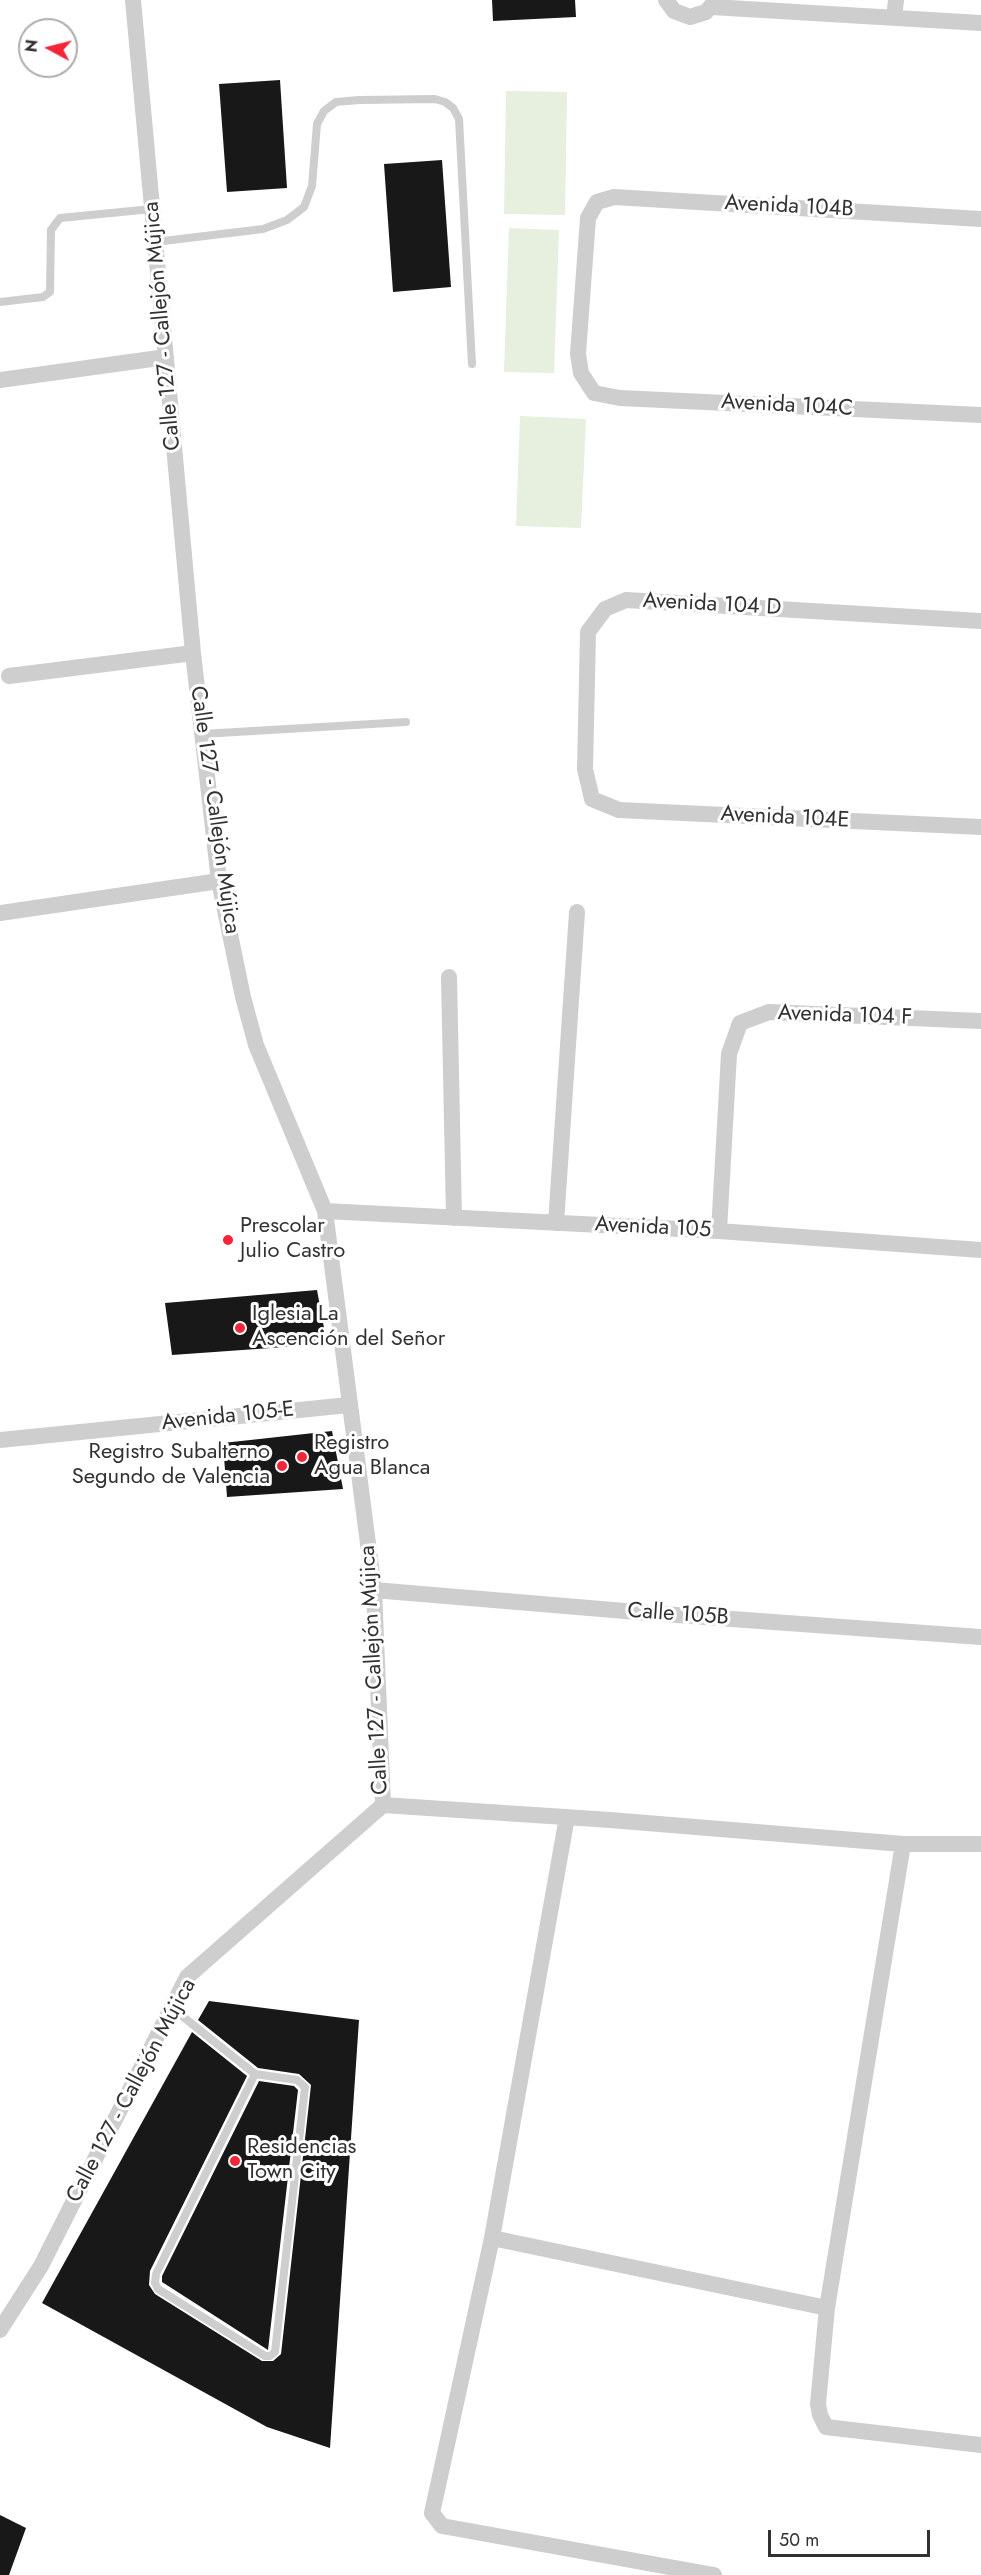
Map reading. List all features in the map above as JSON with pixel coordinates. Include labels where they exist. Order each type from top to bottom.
[{"type":"street","name":"Calle 127 - Callejón Mújica","points":[[0,2330],[41,2266],[187,1977],[383,1805],[374,1590],[325,1211],[256,1045],[243,997],[219,881],[194,653],[133,0]]},
{"type":"street","points":[[666,0],[674,11],[690,17],[706,12],[714,3],[981,23]]},
{"type":"street","points":[[894,18],[896,0]]},
{"type":"street","name":"Avenida 104B","points":[[594,393],[581,372],[578,354],[588,218],[597,202],[614,197],[981,219]]},
{"type":"street","points":[[0,380],[166,357]]},
{"type":"street","name":"Avenida 104C","points":[[594,393],[620,398],[981,416]]},
{"type":"street","name":"Avenida 104 D","points":[[592,799],[585,770],[588,632],[605,609],[626,600],[981,621]]},
{"type":"street","points":[[9,676],[194,653]]},
{"type":"street","name":"Avenida 104E","points":[[592,799],[619,810],[981,827]]},
{"type":"street","points":[[0,913],[219,881]]},
{"type":"street","points":[[556,1222],[577,912]]},
{"type":"street","points":[[449,977],[454,1218]]},
{"type":"street","name":"Avenida 104 F","points":[[719,1231],[729,1054],[741,1023],[769,1012],[981,1021]]},
{"type":"street","name":"Avenida 105","points":[[325,1211],[719,1231],[981,1250]]},
{"type":"street","name":"Avenida 105-E","points":[[0,1440],[349,1405]]},
{"type":"street","name":"Calle 105B","points":[[374,1590],[981,1637]]},
{"type":"street","points":[[383,1805],[903,1844],[981,1844]]},
{"type":"street","points":[[567,1817],[492,2238],[432,2513],[442,2526],[714,2575]]},
{"type":"street","points":[[903,1844],[827,2307],[818,2404],[826,2427],[981,2445]]},
{"type":"street","points":[[492,2238],[827,2307]]},
{"type":"lane","points":[[155,242],[263,229],[287,220],[304,207],[312,186],[317,124],[324,111],[336,102],[413,99],[445,102],[453,108],[459,119],[472,364]]},
{"type":"lane","points":[[0,302],[43,297],[50,292],[51,230],[60,218],[152,209]]},
{"type":"lane","points":[[202,734],[406,722]]},
{"type":"lane","points":[[172,2008],[255,2074],[297,2080],[305,2087],[275,2352],[270,2356],[265,2356],[158,2289],[155,2283],[156,2274],[255,2074]]},
{"type":"green space","points":[[506,91],[567,92],[565,215],[504,214]]},
{"type":"green space","points":[[509,228],[559,230],[554,373],[504,372]]},
{"type":"green space","points":[[520,416],[586,419],[581,528],[516,526]]},
{"type":"building","points":[[492,0],[575,0],[576,17],[493,21]]},
{"type":"building","points":[[280,80],[287,188],[227,192],[219,84]]},
{"type":"building","points":[[442,160],[451,287],[393,292],[384,164]]},
{"type":"building","points":[[317,1290],[327,1344],[172,1355],[165,1303]]},
{"type":"building","name":"Registro Subalterno Segundo de Valencia","points":[[332,1431],[343,1489],[227,1497],[223,1443]]},
{"type":"building","name":"Residencias Town City","points":[[209,2001],[359,2020],[330,2448],[267,2427],[42,2303],[192,2032],[247,2076],[150,2271],[149,2285],[155,2294],[262,2361],[273,2361],[281,2354],[311,2085],[299,2074],[258,2068],[198,2020]]},
{"type":"building","points":[[259,2081],[294,2086],[298,2090],[268,2350],[162,2282],[162,2276]]},
{"type":"building","points":[[0,2515],[26,2528],[9,2575],[0,2575]]},
{"type":"place","name":"Prescolar Julio Castro","points":[[228,1240]]},
{"type":"place","name":"Iglesia La Ascención del Señor","points":[[240,1328]]},
{"type":"place","name":"Registro Agua Blanca","points":[[302,1457]]},
{"type":"place","name":"Registro Subalterno Segundo de Valencia","points":[[282,1466]]},
{"type":"place","name":"Residencias Town City","points":[[235,2161]]}]
